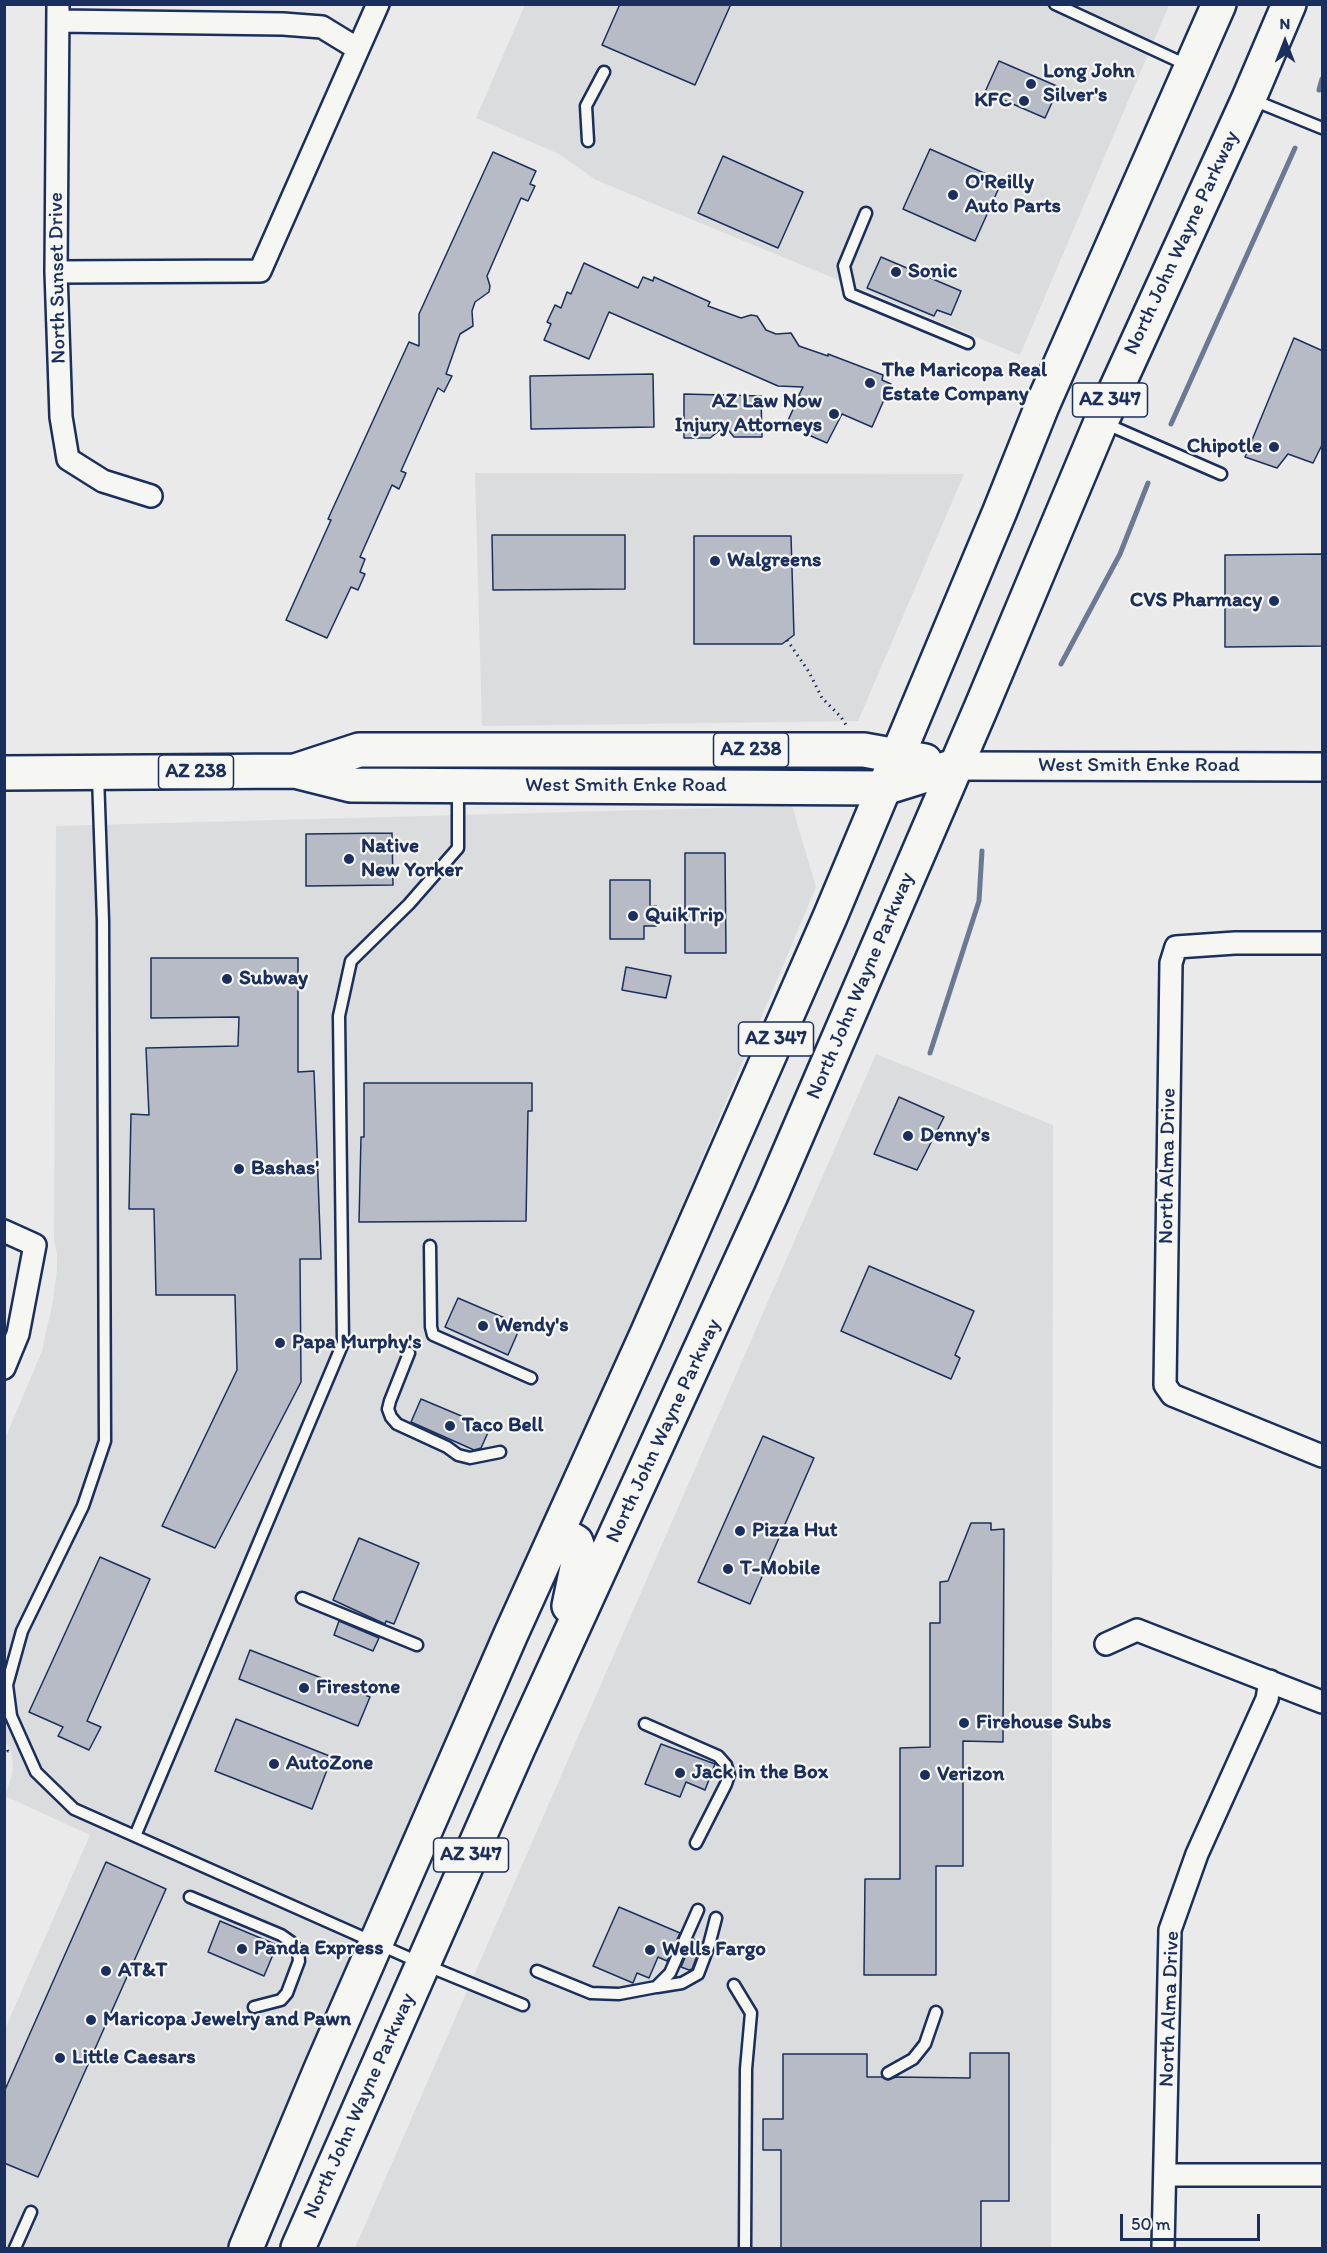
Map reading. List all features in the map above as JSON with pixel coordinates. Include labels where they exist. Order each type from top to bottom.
[{"type":"main road","name":"AZ 347","points":[[246,2248],[376,1942],[511,1634],[559,1532],[830,917],[1042,406],[1219,4]]},
{"type":"main road","name":"North John Wayne Parkway","points":[[298,2248],[556,1664],[767,1205],[986,697],[1101,422],[1249,98],[1289,4]]},
{"type":"main road","name":"West Smith Enke Road","points":[[295,771],[359,750],[864,750],[955,766]]},
{"type":"main road","points":[[458,785],[469,771],[478,767],[580,765],[604,750]]},
{"type":"main road","name":"West Smith Enke Road","points":[[4,773],[295,771],[351,785],[884,788],[955,766]]},
{"type":"main road","points":[[556,1664],[578,1555],[576,1542],[559,1532]]},
{"type":"street","points":[[56,272],[260,270],[378,4]]},
{"type":"street","points":[[58,13],[322,27],[358,49]]},
{"type":"street","name":"North Sunset Drive","points":[[58,13],[56,272],[61,417],[68,459],[103,481],[151,496]]},
{"type":"street","name":"West Smith Enke Road","points":[[955,766],[1323,767]]},
{"type":"street","name":"North Alma Drive","points":[[1323,943],[1235,943],[1176,947],[1171,963],[1165,1385],[1172,1395],[1323,1456]]},
{"type":"street","points":[[4,1231],[35,1245],[18,1334],[4,1368]]},
{"type":"street","points":[[1106,1644],[1137,1630],[1323,1702]]},
{"type":"street","name":"North Alma Drive","points":[[1163,2248],[1170,1930],[1197,1854],[1268,1699],[1270,1681]]},
{"type":"street","points":[[1165,2175],[1323,2175]]},
{"type":"lane","points":[[1055,4],[1192,67]]},
{"type":"lane","points":[[588,141],[586,106],[604,72]]},
{"type":"lane","points":[[1249,98],[1323,128]]},
{"type":"lane","points":[[866,213],[844,266],[850,294],[968,343]]},
{"type":"lane","points":[[1101,422],[1221,474]]},
{"type":"lane","points":[[98,773],[103,921],[105,1441],[83,1506],[22,1631],[7,1685],[11,1716],[36,1772],[74,1809],[423,1964],[523,2005]]},
{"type":"lane","points":[[135,1836],[343,1343],[339,1016],[351,961],[409,904],[458,848],[458,785]]},
{"type":"lane","points":[[430,1246],[433,1335],[531,1378]]},
{"type":"lane","points":[[410,1353],[390,1401],[388,1409],[391,1417],[398,1424],[447,1447],[458,1455],[470,1458],[500,1452]]},
{"type":"lane","points":[[302,1598],[417,1645]]},
{"type":"lane","points":[[645,1725],[718,1756],[726,1766],[729,1775],[726,1784],[696,1843]]},
{"type":"lane","points":[[190,1897],[281,1935],[298,1951],[299,1961],[287,1992],[281,2000],[254,2007]]},
{"type":"lane","points":[[656,1987],[670,1973],[698,1910]]},
{"type":"lane","points":[[537,1971],[591,1993],[620,1994],[682,1983],[698,1974],[716,1918]]},
{"type":"lane","points":[[734,1985],[751,2013],[746,2069],[745,2248]]},
{"type":"lane","points":[[888,2073],[913,2059],[925,2044],[936,2012]]},
{"type":"lane","points":[[15,2248],[30,2211]]},
{"type":"path","points":[[787,640],[809,672],[822,698],[842,717],[849,734]]},
{"type":"shaded area","points":[[525,5],[1169,5],[1020,355],[596,180],[559,154],[476,118]]},
{"type":"shaded area","points":[[475,473],[964,474],[858,721],[482,726]]},
{"type":"shaded area","points":[[792,806],[816,887],[244,2248],[5,2248],[5,2029],[90,1835],[5,1796],[13,1764],[11,1751],[4,1739],[5,1439],[42,1351],[53,1301],[57,1269],[54,1241],[56,826]]},
{"type":"shaded area","points":[[876,1054],[1053,1125],[1051,2248],[355,2248]]},
{"type":"building","points":[[620,4],[731,4],[695,85],[602,45]]},
{"type":"building","points":[[999,61],[1059,87],[1045,118],[985,92]]},
{"type":"building","name":"O'Reilly Auto Parts","points":[[930,149],[1002,181],[975,241],[903,209]]},
{"type":"building","points":[[493,152],[536,171],[530,184],[535,186],[528,201],[521,198],[487,276],[489,292],[475,302],[472,311],[473,326],[460,334],[446,374],[452,376],[444,392],[438,388],[401,471],[406,473],[399,489],[392,485],[360,557],[365,559],[360,572],[365,574],[358,590],[351,587],[327,638],[286,620],[331,520],[328,519],[409,342],[419,346],[419,314]]},
{"type":"building","points":[[723,156],[803,192],[778,248],[698,213]]},
{"type":"building","name":"Sonic","points":[[881,257],[961,291],[951,315],[937,310],[934,316],[867,288]]},
{"type":"building","points":[[584,263],[638,288],[643,277],[653,281],[654,277],[710,302],[708,306],[741,318],[757,316],[766,330],[776,334],[791,333],[799,346],[828,356],[828,354],[883,375],[882,380],[891,384],[872,427],[842,414],[827,443],[786,425],[801,396],[799,395],[803,387],[778,386],[609,312],[589,359],[544,340],[551,324],[547,322],[555,305],[561,308],[567,292],[571,294]]},
{"type":"building","points":[[1294,338],[1323,351],[1323,443],[1313,463],[1288,454],[1277,468],[1245,457]]},
{"type":"building","points":[[653,374],[654,427],[531,429],[530,376]]},
{"type":"building","points":[[684,394],[761,396],[762,437],[734,437],[725,426],[710,438],[684,438]]},
{"type":"building","points":[[492,535],[625,535],[625,589],[493,590]]},
{"type":"building","name":"Walgreens","points":[[694,536],[791,536],[794,635],[782,644],[694,644]]},
{"type":"building","name":"CVS Pharmacy","points":[[1323,554],[1323,646],[1225,647],[1225,555]]},
{"type":"building","name":"Native New Yorker","points":[[392,833],[393,885],[306,886],[306,834]]},
{"type":"building","points":[[685,853],[725,853],[726,953],[685,953]]},
{"type":"building","name":"QuikTrip","points":[[610,880],[650,880],[650,906],[656,906],[656,926],[644,926],[644,939],[610,939]]},
{"type":"building","points":[[151,958],[298,958],[298,1072],[314,1071],[321,1259],[300,1259],[301,1382],[215,1548],[162,1526],[237,1370],[235,1295],[156,1295],[154,1209],[129,1209],[131,1114],[149,1115],[146,1048],[238,1046],[239,1017],[151,1018]]},
{"type":"building","points":[[626,967],[671,976],[666,998],[622,990]]},
{"type":"building","points":[[364,1083],[532,1083],[532,1111],[528,1111],[526,1221],[359,1222],[361,1137],[364,1137]]},
{"type":"building","name":"Denny's","points":[[899,1097],[944,1117],[917,1170],[874,1154]]},
{"type":"building","points":[[869,1266],[974,1311],[955,1355],[960,1358],[951,1379],[841,1331]]},
{"type":"building","name":"Wendy's","points":[[458,1298],[521,1325],[508,1355],[445,1327]]},
{"type":"building","name":"Taco Bell","points":[[421,1399],[490,1428],[481,1448],[474,1450],[411,1422]]},
{"type":"building","points":[[763,1436],[814,1458],[750,1604],[698,1582]]},
{"type":"building","points":[[971,1523],[991,1523],[991,1530],[1004,1529],[1003,1742],[963,1741],[963,1866],[936,1866],[936,1975],[864,1975],[865,1879],[900,1879],[900,1748],[930,1747],[930,1623],[940,1623],[940,1582],[948,1581]]},
{"type":"building","points":[[359,1538],[419,1563],[394,1624],[386,1621],[385,1624],[333,1600]]},
{"type":"building","points":[[100,1557],[150,1579],[87,1721],[101,1727],[89,1750],[58,1736],[63,1727],[29,1712]]},
{"type":"building","points":[[339,1621],[379,1638],[373,1651],[334,1635]]},
{"type":"building","name":"Firestone","points":[[250,1650],[370,1697],[358,1726],[239,1679]]},
{"type":"building","name":"AutoZone","points":[[236,1719],[332,1757],[312,1809],[215,1771]]},
{"type":"building","name":"Jack in the Box","points":[[661,1744],[715,1764],[705,1790],[686,1782],[680,1797],[645,1784]]},
{"type":"building","points":[[106,1862],[166,1889],[38,2177],[4,2163],[4,2092]]},
{"type":"building","name":"Wells Fargo","points":[[619,1907],[680,1933],[667,1961],[658,1957],[649,1978],[637,1973],[633,1983],[593,1966]]},
{"type":"building","name":"Panda Express","points":[[220,1921],[277,1945],[264,1976],[208,1952]]},
{"type":"building","points":[[693,1939],[702,1942],[692,1969],[689,1970],[681,1967]]},
{"type":"building","points":[[970,2053],[1009,2053],[1009,2201],[981,2201],[981,2248],[781,2248],[781,2150],[763,2150],[763,2119],[783,2119],[783,2054],[867,2054],[867,2077],[882,2077],[888,2080],[896,2077],[970,2078]]},
{"type":"waterway","points":[[1319,90],[1322,79]]},
{"type":"waterway","points":[[1171,424],[1295,148]]},
{"type":"waterway","points":[[1061,664],[1120,554],[1148,483]]},
{"type":"waterway","points":[[930,1053],[979,901],[982,851]]},
{"type":"place","name":"Long John Silver's","points":[[1031,84]]},
{"type":"place","name":"KFC","points":[[1024,101]]},
{"type":"place","name":"O'Reilly Auto Parts","points":[[953,195]]},
{"type":"place","name":"Sonic","points":[[896,272]]},
{"type":"place","name":"The Maricopa Real Estate Company","points":[[870,383]]},
{"type":"place","name":"AZ Law Now Injury Attorneys","points":[[834,414]]},
{"type":"place","name":"Chipotle","points":[[1274,447]]},
{"type":"place","name":"Walgreens","points":[[715,561]]},
{"type":"place","name":"CVS Pharmacy","points":[[1274,601]]},
{"type":"place","name":"Native New Yorker","points":[[349,859]]},
{"type":"place","name":"QuikTrip","points":[[633,916]]},
{"type":"place","name":"Subway","points":[[227,979]]},
{"type":"place","name":"Denny's","points":[[908,1136]]},
{"type":"place","name":"Bashas'","points":[[239,1169]]},
{"type":"place","name":"Wendy's","points":[[483,1326]]},
{"type":"place","name":"Papa Murphy's","points":[[280,1343]]},
{"type":"place","name":"Taco Bell","points":[[450,1426]]},
{"type":"place","name":"Pizza Hut","points":[[740,1531]]},
{"type":"place","name":"T-Mobile","points":[[728,1569]]},
{"type":"place","name":"Firestone","points":[[304,1688]]},
{"type":"place","name":"Firehouse Subs","points":[[964,1723]]},
{"type":"place","name":"AutoZone","points":[[274,1764]]},
{"type":"place","name":"Jack in the Box","points":[[680,1773]]},
{"type":"place","name":"Verizon","points":[[925,1775]]},
{"type":"place","name":"Panda Express","points":[[242,1949]]},
{"type":"place","name":"Wells Fargo","points":[[650,1950]]},
{"type":"place","name":"AT&T","points":[[106,1971]]},
{"type":"place","name":"Maricopa Jewelry and Pawn","points":[[91,2020]]},
{"type":"place","name":"Little Caesars","points":[[60,2058]]}]
